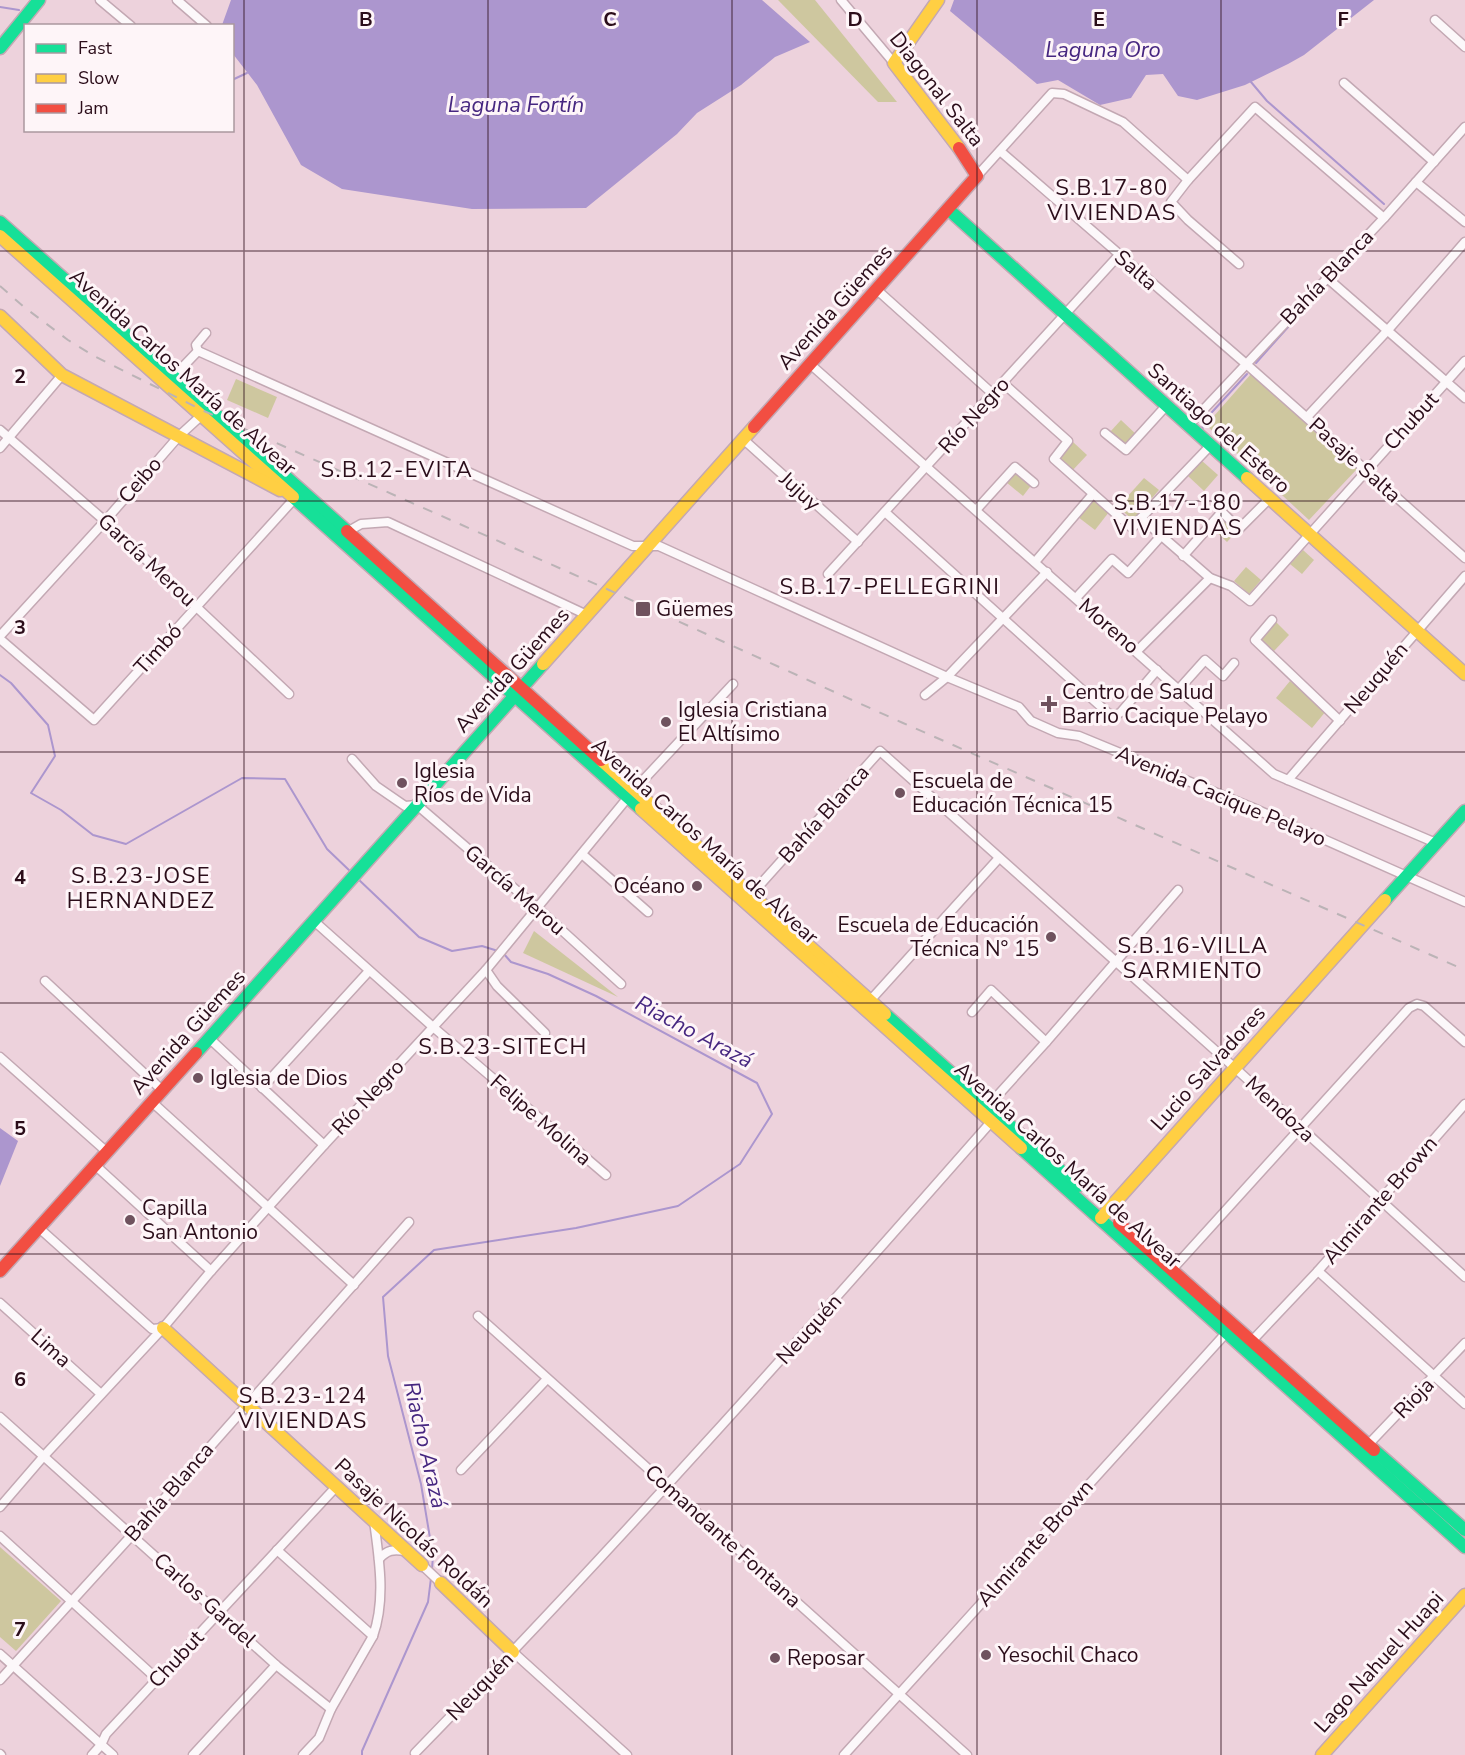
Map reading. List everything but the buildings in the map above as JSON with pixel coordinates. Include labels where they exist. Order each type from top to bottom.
[{"type":"street","points":[[0,48],[39,0]]},
{"type":"street","points":[[100,0],[128,24]]},
{"type":"street","points":[[177,0],[205,24]]},
{"type":"street","name":"Diagonal Salta","points":[[841,0],[894,63],[969,161],[977,176]]},
{"type":"street","points":[[894,63],[938,0]]},
{"type":"street","points":[[1435,20],[1465,46]]},
{"type":"street","points":[[1344,83],[1434,162]]},
{"type":"street","name":"Avenida Güemes","points":[[0,1271],[1052,93],[1064,94],[1123,122],[1188,180]]},
{"type":"street","points":[[1239,264],[1188,220],[1171,202],[1188,180],[1255,107],[1383,218]]},
{"type":"street","name":"Bahía Blanca","points":[[1188,426],[1465,127]]},
{"type":"street","name":"Salta","points":[[1000,151],[1245,363]]},
{"type":"street","points":[[1416,182],[1465,222]]},
{"type":"street","name":"Santiago del Estero","points":[[948,209],[1465,674]]},
{"type":"street","name":"Avenida Carlos María de Alvear","points":[[0,222],[170,380]]},
{"type":"street","name":"Avenida Carlos María de Alvear","points":[[0,236],[170,380],[519,692]]},
{"type":"street","points":[[1307,417],[1465,242]]},
{"type":"street","name":"Río Negro","points":[[828,574],[1119,255]]},
{"type":"street","points":[[1326,277],[1465,398]]},
{"type":"street","points":[[876,289],[993,394]]},
{"type":"street","points":[[0,316],[62,375],[178,436],[298,494]]},
{"type":"street","points":[[170,380],[198,351],[196,345],[206,333]]},
{"type":"street","name":"Avenida Cacique Pelayo","points":[[198,351],[633,546],[659,546],[1018,707],[1032,721],[1058,734],[1079,736],[1090,740],[1251,807],[1465,902]]},
{"type":"street","name":"Chubut","points":[[1210,578],[1232,586],[1250,601],[1465,361]]},
{"type":"street","name":"Pasaje Salta","points":[[1245,363],[1465,558]]},
{"type":"street","name":"Moreno","points":[[810,364],[1274,774],[1436,843]]},
{"type":"street","points":[[0,448],[62,375]]},
{"type":"street","points":[[1003,382],[1068,441],[1054,459],[1132,528],[1210,446]]},
{"type":"street","points":[[1106,433],[1126,450],[1166,406]]},
{"type":"street","name":"Ceibo","points":[[0,637],[178,436],[205,411]]},
{"type":"street","name":"García Merou","points":[[0,430],[105,520],[290,694]]},
{"type":"street","name":"Jujuy","points":[[743,439],[858,542]]},
{"type":"street","points":[[976,510],[1015,467],[1034,483]]},
{"type":"street","name":"Avenida Carlos María de Alvear","points":[[298,494],[347,532],[631,795],[867,1004],[988,1105],[1104,1215],[1248,1345],[1365,1448],[1465,1530]]},
{"type":"street","name":"Timbó","points":[[0,637],[94,720],[298,494]]},
{"type":"street","points":[[1035,562],[1093,494]]},
{"type":"street","points":[[1183,556],[1221,512],[1239,529],[1269,499]]},
{"type":"street","points":[[885,512],[1108,712],[1115,716],[1121,712],[1158,670]]},
{"type":"street","points":[[1137,651],[1210,578],[1141,518]]},
{"type":"street","points":[[347,532],[361,524],[388,522],[587,615]]},
{"type":"street","points":[[1076,598],[1112,558],[1128,573],[1161,536]]},
{"type":"street","points":[[925,695],[947,677],[1047,572]]},
{"type":"street","name":"Neuquén","points":[[1288,780],[1465,576]]},
{"type":"street","points":[[1272,620],[1255,640],[1340,721]]},
{"type":"street","points":[[1179,689],[1204,660],[1223,676],[1234,663]]},
{"type":"street","name":"Río Negro","points":[[0,1507],[43,1457],[163,1328],[324,1145],[495,960],[631,795],[733,684]]},
{"type":"street","name":"Bahía Blanca","points":[[748,898],[880,751]]},
{"type":"street","name":"Mendoza","points":[[880,751],[1465,1277]]},
{"type":"street","name":"García Merou","points":[[352,759],[376,786],[405,806],[417,805],[621,984]]},
{"type":"street","name":"Lucio Salvadores","points":[[1104,1215],[1465,811]]},
{"type":"street","points":[[582,854],[648,912]]},
{"type":"street","points":[[867,1004],[999,858]]},
{"type":"street","points":[[991,1122],[988,1105],[1178,890]]},
{"type":"street","name":"Felipe Molina","points":[[314,921],[433,1027],[606,1175]]},
{"type":"street","points":[[262,1088],[369,970]]},
{"type":"street","points":[[486,970],[497,986],[545,1034]]},
{"type":"street","points":[[45,981],[162,1090]]},
{"type":"street","points":[[972,1012],[991,990],[1046,1042]]},
{"type":"street","name":"Avenida Carlos María de Alvear","points":[[867,1004],[991,1122],[1104,1215]]},
{"type":"street","points":[[1168,1273],[1409,1008],[1417,1004],[1424,1006],[1465,1042]]},
{"type":"street","points":[[209,1038],[324,1145]]},
{"type":"street","points":[[0,1057],[107,1152]]},
{"type":"street","points":[[152,1102],[354,1285]]},
{"type":"street","name":"Almirante Brown","points":[[1248,1345],[1318,1271],[1465,1104]]},
{"type":"street","name":"Neuquén","points":[[415,1753],[513,1652],[668,1485],[991,1122]]},
{"type":"street","points":[[95,1166],[211,1271]]},
{"type":"street","name":"Bahía Blanca","points":[[0,1680],[132,1535],[409,1222]]},
{"type":"street","name":"Pasaje Nicolás Roldán","points":[[39,1228],[152,1329],[163,1328],[627,1755]]},
{"type":"street","points":[[1318,1271],[1465,1404]]},
{"type":"street","name":"Avenida Carlos María de Alvear","points":[[1168,1273],[1227,1332],[1248,1345]]},
{"type":"street","name":"Lima","points":[[0,1303],[101,1394]]},
{"type":"street","name":"Comandante Fontana","points":[[478,1317],[967,1755]]},
{"type":"street","name":"Almirante Brown","points":[[844,1755],[1227,1332]]},
{"type":"street","name":"Rioja","points":[[1365,1448],[1465,1342]]},
{"type":"street","points":[[461,1470],[547,1379]]},
{"type":"street","name":"Carlos Gardel","points":[[0,1417],[276,1665],[331,1709]]},
{"type":"street","name":"Avenida Carlos María de Alvear","points":[[1365,1448],[1465,1547]]},
{"type":"street","name":"Chubut","points":[[92,1755],[101,1745],[106,1734],[336,1487]]},
{"type":"street","points":[[303,1755],[319,1738],[331,1709],[373,1636],[380,1608],[379,1559],[374,1520]]},
{"type":"street","points":[[0,1536],[157,1679]]},
{"type":"street","points":[[277,1550],[373,1636]]},
{"type":"street","points":[[379,1559],[385,1552],[405,1551]]},
{"type":"street","name":"Lago Nahuel Huapi","points":[[1322,1755],[1465,1595]]},
{"type":"street","points":[[0,1654],[113,1755]]},
{"type":"street","points":[[193,1755],[276,1665]]},
{"type":"shaded area","points":[[778,0],[815,0],[897,102],[878,102]]},
{"type":"shaded area","points":[[1251,374],[1357,469],[1309,520],[1206,425]]},
{"type":"shaded area","points":[[236,379],[277,397],[268,418],[227,400]]},
{"type":"shaded area","points":[[1121,420],[1138,436],[1126,447],[1110,432]]},
{"type":"shaded area","points":[[1073,442],[1087,455],[1071,472],[1057,459]]},
{"type":"shaded area","points":[[1201,460],[1218,475],[1204,491],[1188,476]]},
{"type":"shaded area","points":[[1017,469],[1033,483],[1023,496],[1006,482]]},
{"type":"shaded area","points":[[1144,478],[1159,490],[1133,520],[1118,507]]},
{"type":"shaded area","points":[[1093,499],[1109,512],[1095,530],[1078,517]]},
{"type":"shaded area","points":[[1223,516],[1238,530],[1227,542],[1212,528]]},
{"type":"shaded area","points":[[1303,550],[1314,560],[1302,574],[1290,564]]},
{"type":"shaded area","points":[[1246,567],[1261,580],[1249,594],[1234,581]]},
{"type":"shaded area","points":[[1276,622],[1289,635],[1274,651],[1260,638]]},
{"type":"shaded area","points":[[1290,681],[1326,711],[1312,728],[1276,698]]},
{"type":"shaded area","points":[[534,931],[618,997],[523,953]]},
{"type":"shaded area","points":[[0,1547],[61,1601],[16,1651],[0,1637]]},
{"type":"water","name":"Laguna Fortín","points":[[231,0],[762,0],[810,42],[775,57],[741,85],[697,113],[677,134],[586,208],[472,209],[342,189],[301,165],[257,85],[234,55],[234,24],[222,24]]},
{"type":"water","name":"Laguna Oro","points":[[954,0],[1374,0],[1304,55],[1245,85],[1197,100],[1178,96],[1163,74],[1146,75],[1131,98],[1100,105],[1058,80],[1037,84],[950,11]]},
{"type":"water","points":[[0,1128],[18,1141],[0,1186]]},
{"type":"waterway","points":[[0,7],[19,10]]},
{"type":"waterway","points":[[234,79],[247,73]]},
{"type":"waterway","points":[[1251,82],[1267,101],[1384,204]]},
{"type":"waterway","points":[[1256,363],[1324,287]]},
{"type":"waterway","points":[[1203,431],[1202,423],[1247,374]]},
{"type":"waterway","name":"Riacho Arazá","points":[[0,675],[11,683],[48,725],[55,756],[31,793],[61,810],[93,835],[126,844],[242,778],[285,779],[327,849],[351,872]]},
{"type":"waterway","name":"Riacho Arazá","points":[[357,878],[419,937],[452,951],[482,946],[498,951]]},
{"type":"waterway","name":"Riacho Arazá","points":[[432,1569],[433,1556],[421,1484],[388,1356],[383,1297],[434,1250],[576,1228],[678,1206],[740,1164],[772,1114],[757,1083],[596,996],[548,974],[511,962],[503,953]]},
{"type":"waterway","name":"Riacho Arazá","points":[[362,1755],[428,1602],[431,1578]]},
{"type":"railway","points":[[0,286],[68,340],[94,356],[204,411],[903,723],[1465,970]]},
{"type":"traffic: fast","points":[[0,48],[39,0]]},
{"type":"traffic: fast","points":[[948,209],[1247,478]]},
{"type":"traffic: fast","points":[[0,222],[347,531]]},
{"type":"traffic: fast","points":[[293,497],[641,809]]},
{"type":"traffic: fast","points":[[196,1053],[543,664]]},
{"type":"traffic: fast","points":[[1385,900],[1465,811]]},
{"type":"traffic: fast","points":[[885,1014],[1078,1186]]},
{"type":"traffic: fast","points":[[1021,1148],[1465,1547]]},
{"type":"traffic: fast","points":[[1374,1450],[1465,1530]]},
{"type":"traffic: slow","points":[[938,0],[894,63],[959,148]]},
{"type":"traffic: slow","points":[[0,236],[293,497]]},
{"type":"traffic: slow","points":[[0,316],[62,375],[280,490]]},
{"type":"traffic: slow","points":[[543,664],[754,427]]},
{"type":"traffic: slow","points":[[1247,478],[1465,674]]},
{"type":"traffic: slow","points":[[601,760],[885,1014]]},
{"type":"traffic: slow","points":[[641,809],[1021,1148]]},
{"type":"traffic: slow","points":[[1101,1218],[1385,900]]},
{"type":"traffic: slow","points":[[163,1328],[422,1565]]},
{"type":"traffic: slow","points":[[441,1583],[513,1652]]},
{"type":"traffic: slow","points":[[1322,1755],[1465,1595]]},
{"type":"traffic: jam","points":[[754,427],[977,176],[959,148]]},
{"type":"traffic: jam","points":[[347,531],[601,760]]},
{"type":"traffic: jam","points":[[0,1271],[196,1053]]},
{"type":"traffic: jam","points":[[1119,1223],[1374,1450]]},
{"type":"place","name":"Güemes","points":[[643,609]]},
{"type":"place","name":"Centro de Salud Barrio Cacique Pelayo","points":[[1049,704]]},
{"type":"place","name":"Iglesia Cristiana El Altísimo","points":[[666,722]]},
{"type":"place","name":"Iglesia Ríos de Vida","points":[[402,783]]},
{"type":"place","name":"Escuela de Educación Técnica 15","points":[[900,793]]},
{"type":"place","name":"Océano","points":[[697,886]]},
{"type":"place","name":"Escuela de Educación Técnica N° 15","points":[[1051,937]]},
{"type":"place","name":"Iglesia de Dios","points":[[198,1078]]},
{"type":"place","name":"Capilla San Antonio","points":[[130,1220]]},
{"type":"place","name":"Yesochil Chaco","points":[[986,1655]]},
{"type":"place","name":"Reposar","points":[[775,1658]]},
{"type":"district","name":"S.B.17-80 VIVIENDAS","points":[[1112,200]]},
{"type":"district","name":"S.B.12-EVITA","points":[[397,470]]},
{"type":"district","name":"S.B.17-180 VIVIENDAS","points":[[1178,516]]},
{"type":"district","name":"S.B.17-PELLEGRINI","points":[[890,587]]},
{"type":"district","name":"S.B.23-JOSE HERNANDEZ","points":[[141,888]]},
{"type":"district","name":"S.B.16-VILLA SARMIENTO","points":[[1193,958]]},
{"type":"district","name":"S.B.23-SITECH","points":[[503,1047]]},
{"type":"district","name":"S.B.23-124 VIVIENDAS","points":[[303,1408]]}]
